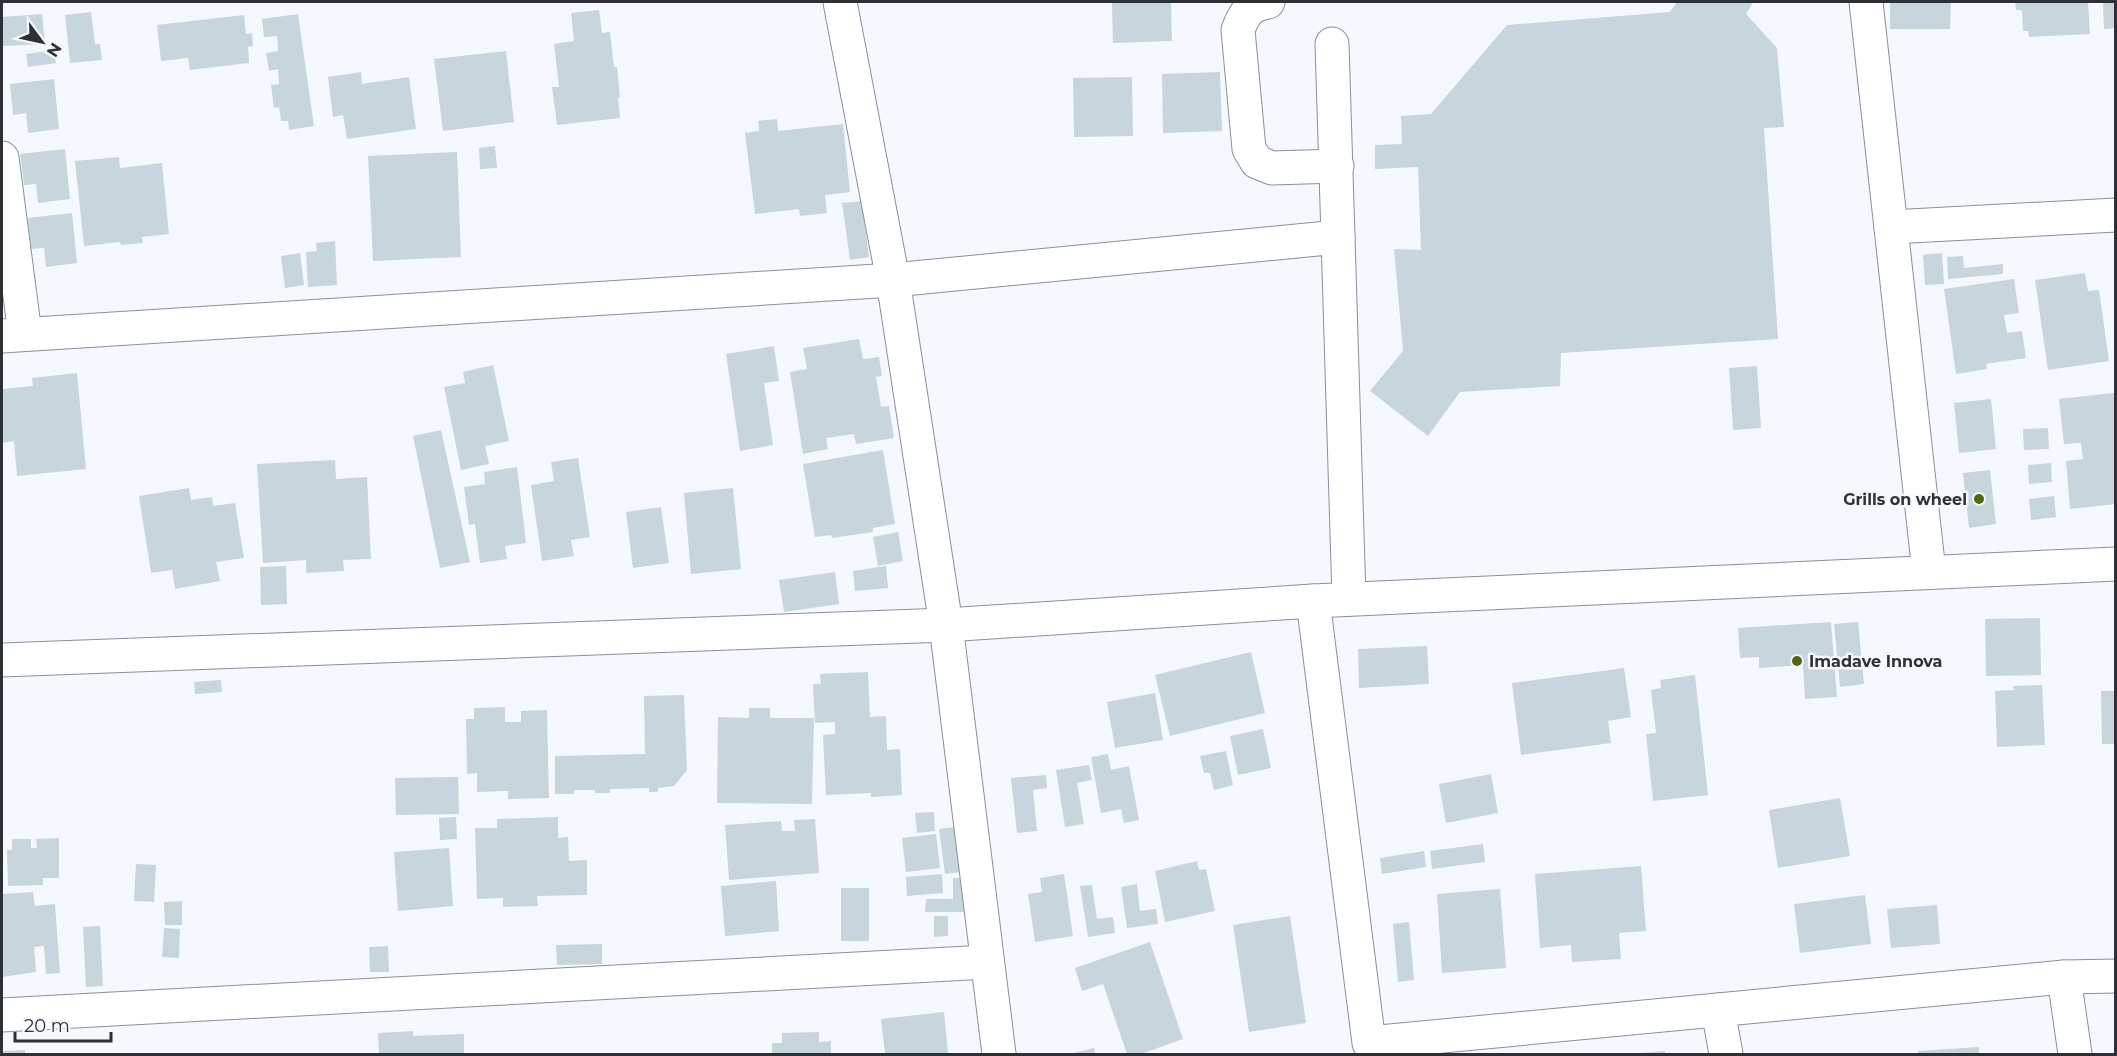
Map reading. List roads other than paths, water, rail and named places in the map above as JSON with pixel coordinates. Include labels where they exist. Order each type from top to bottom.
[{"type":"street","points":[[840,2],[893,280],[946,624],[999,1054]]},
{"type":"street","points":[[1268,2],[1257,3],[1244,14],[1238,30],[1249,149],[1257,162],[1272,168],[1337,166]]},
{"type":"street","points":[[1866,2],[1929,572]]},
{"type":"street","points":[[1332,44],[1349,599]]},
{"type":"street","points":[[2,158],[13,335],[893,280],[1338,237]]},
{"type":"street","points":[[1891,227],[2115,215]]},
{"type":"street","points":[[2,660],[946,624],[1349,599],[2115,564]]},
{"type":"street","points":[[1313,601],[1370,1049],[1718,1010],[2064,977],[2115,976]]},
{"type":"street","points":[[2,1015],[987,962]]},
{"type":"street","points":[[2064,977],[2075,1054]]},
{"type":"street","points":[[1718,1010],[1726,1054]]},
{"type":"place","name":"Grills on wheel","points":[[1979,499]]},
{"type":"place","name":"Imadave Innova","points":[[1797,661]]}]
